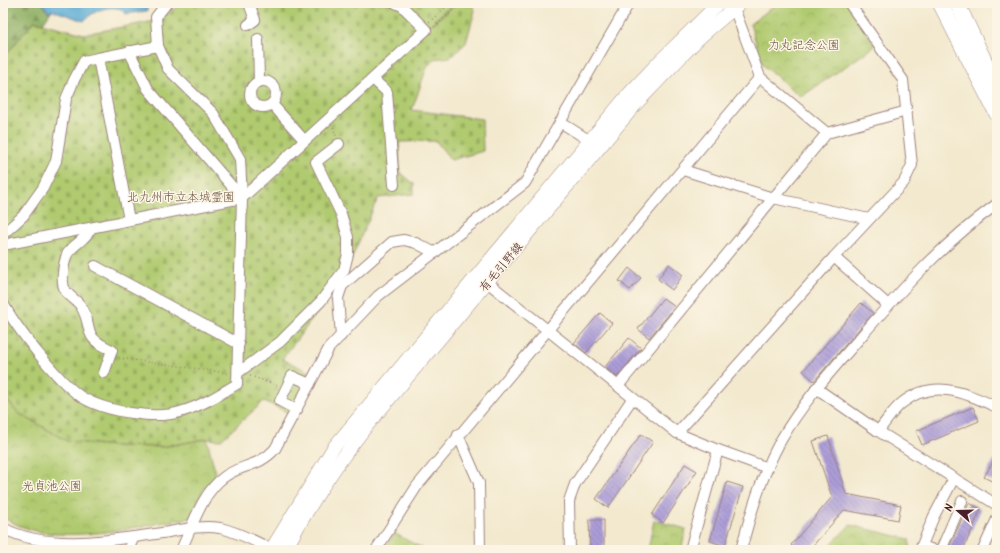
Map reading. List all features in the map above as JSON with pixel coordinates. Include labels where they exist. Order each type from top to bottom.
[{"type":"highway","points":[[940,3],[997,114]]},
{"type":"highway","points":[[957,3],[997,87]]},
{"type":"main road","name":"有毛引野線","points":[[272,550],[334,447],[482,278],[595,143],[657,64],[719,3]]},
{"type":"main road","name":"有毛引野線","points":[[595,143],[699,38],[735,5]]},
{"type":"main road","name":"有毛引野線","points":[[285,550],[299,524],[344,455],[482,278]]},
{"type":"street","points":[[3,303],[14,322],[62,381],[81,397],[105,407],[137,414],[160,415],[180,413],[207,402],[238,384],[242,198],[240,159],[214,112],[168,69],[158,46],[156,17],[167,3]]},
{"type":"street","points":[[248,25],[255,20],[249,3]]},
{"type":"street","points":[[3,245],[242,198],[330,116],[374,80],[426,30],[402,6],[396,3]]},
{"type":"street","points":[[181,550],[208,492],[225,476],[266,459],[275,449],[330,348],[340,336],[378,296],[524,183],[629,3]]},
{"type":"street","points":[[677,433],[834,257],[904,182],[912,166],[903,80],[849,3]]},
{"type":"street","points":[[735,5],[760,77],[827,134]]},
{"type":"street","points":[[258,39],[259,81]]},
{"type":"street","points":[[3,234],[23,216],[42,188],[56,161],[66,99],[84,61],[158,46]]},
{"type":"street","points":[[129,51],[148,89],[242,198]]},
{"type":"street","points":[[98,58],[129,220]]},
{"type":"street","points":[[376,550],[417,486],[458,435],[760,77]]},
{"type":"street","points":[[374,80],[387,92],[394,184]]},
{"type":"street","points":[[259,81],[266,81],[272,85],[276,91],[276,98],[272,104],[266,107],[259,107],[253,104],[250,98],[250,91],[259,81]]},
{"type":"street","points":[[272,104],[304,140]]},
{"type":"street","points":[[618,386],[827,134],[907,111]]},
{"type":"street","points":[[560,122],[595,143]]},
{"type":"street","points":[[239,372],[280,342],[321,301],[344,270],[348,254],[348,237],[341,214],[316,162],[339,144]]},
{"type":"street","points":[[683,170],[773,198],[870,219]]},
{"type":"street","points":[[740,550],[752,507],[768,468],[781,441],[816,388],[888,305],[934,256],[997,204]]},
{"type":"street","points":[[91,228],[86,237],[66,256],[63,274],[65,290],[82,307],[88,332],[98,343],[112,350],[112,357],[104,373]]},
{"type":"street","points":[[340,336],[338,298],[342,286],[392,242],[404,240],[416,243],[435,253]]},
{"type":"street","points":[[834,257],[888,305]]},
{"type":"street","points":[[95,266],[239,344]]},
{"type":"street","points":[[482,278],[618,386],[632,399],[677,433],[768,468]]},
{"type":"street","points":[[297,410],[280,401],[292,376],[310,384]]},
{"type":"street","points":[[816,388],[878,431],[997,505]]},
{"type":"street","points":[[878,431],[902,403],[920,392],[942,389],[963,393],[997,407]]},
{"type":"street","points":[[570,550],[569,501],[575,484],[632,399]]},
{"type":"street","points":[[458,435],[479,483],[480,550]]},
{"type":"street","points":[[690,550],[718,450]]},
{"type":"street","points":[[933,550],[921,548],[934,516],[954,478]]},
{"type":"street","points":[[941,550],[962,501]]},
{"type":"street","points":[[983,550],[997,519]]},
{"type":"street","points":[[3,528],[29,540],[50,545],[73,545],[192,528],[219,528],[247,537],[272,550]]},
{"type":"street","points":[[128,550],[134,537]]},
{"type":"path","points":[[450,3],[429,22],[429,28],[433,28],[461,3]]},
{"type":"path","points":[[330,116],[339,144]]},
{"type":"path","points":[[112,357],[236,374],[239,372],[286,388]]},
{"type":"green space","points":[[3,3],[42,3],[48,12],[52,10],[43,23],[34,21],[7,54],[3,75]]},
{"type":"green space","name":"北九州市立本城霊園","points":[[183,3],[471,3],[475,10],[466,43],[451,57],[434,59],[427,67],[412,110],[482,119],[483,151],[451,160],[436,141],[399,142],[400,172],[414,184],[414,194],[378,198],[342,280],[282,359],[312,373],[291,414],[264,401],[221,440],[206,439],[162,447],[112,446],[67,441],[18,413],[3,395],[3,166],[8,153],[3,149],[3,75],[7,54],[34,21],[84,34],[150,22],[167,14]]},
{"type":"green space","points":[[454,3],[457,3],[431,25],[432,23]]},
{"type":"green space","name":"力丸記念公園","points":[[778,3],[847,3],[875,46],[801,97],[763,65],[750,24]]},
{"type":"green space","name":"光貞池公園","points":[[3,395],[18,413],[67,441],[112,446],[162,447],[207,439],[216,475],[203,490],[190,518],[94,533],[45,533],[23,527],[3,517]]},
{"type":"green space","points":[[654,520],[686,529],[681,550],[648,550]]},
{"type":"green space","points":[[850,525],[909,539],[911,550],[825,550]]},
{"type":"green space","points":[[394,533],[425,550],[385,550]]},
{"type":"water","points":[[42,3],[147,3],[147,11],[126,14],[121,9],[106,8],[92,14],[84,21],[52,10],[49,12]]},
{"type":"building","points":[[669,264],[683,275],[672,290],[658,279]]},
{"type":"building","points":[[629,268],[641,278],[630,290],[619,281]]},
{"type":"building","points":[[663,298],[675,307],[649,338],[638,329]]},
{"type":"building","points":[[861,303],[873,313],[814,381],[803,371]]},
{"type":"building","points":[[600,313],[612,323],[586,353],[574,343]]},
{"type":"building","points":[[629,338],[641,348],[617,377],[605,367]]},
{"type":"building","points":[[973,407],[979,421],[922,445],[916,431]]},
{"type":"building","points":[[641,434],[653,442],[608,508],[596,499]]},
{"type":"building","points":[[828,436],[846,494],[901,505],[898,520],[844,510],[809,550],[796,550],[791,545],[832,497],[813,441]]},
{"type":"building","points":[[997,455],[997,484],[984,477]]},
{"type":"building","points":[[685,464],[697,471],[663,523],[652,515]]},
{"type":"building","points":[[727,482],[743,487],[725,546],[710,541]]},
{"type":"building","points":[[969,503],[981,509],[963,550],[948,550]]},
{"type":"building","points":[[589,520],[604,520],[604,550],[590,550]]}]
